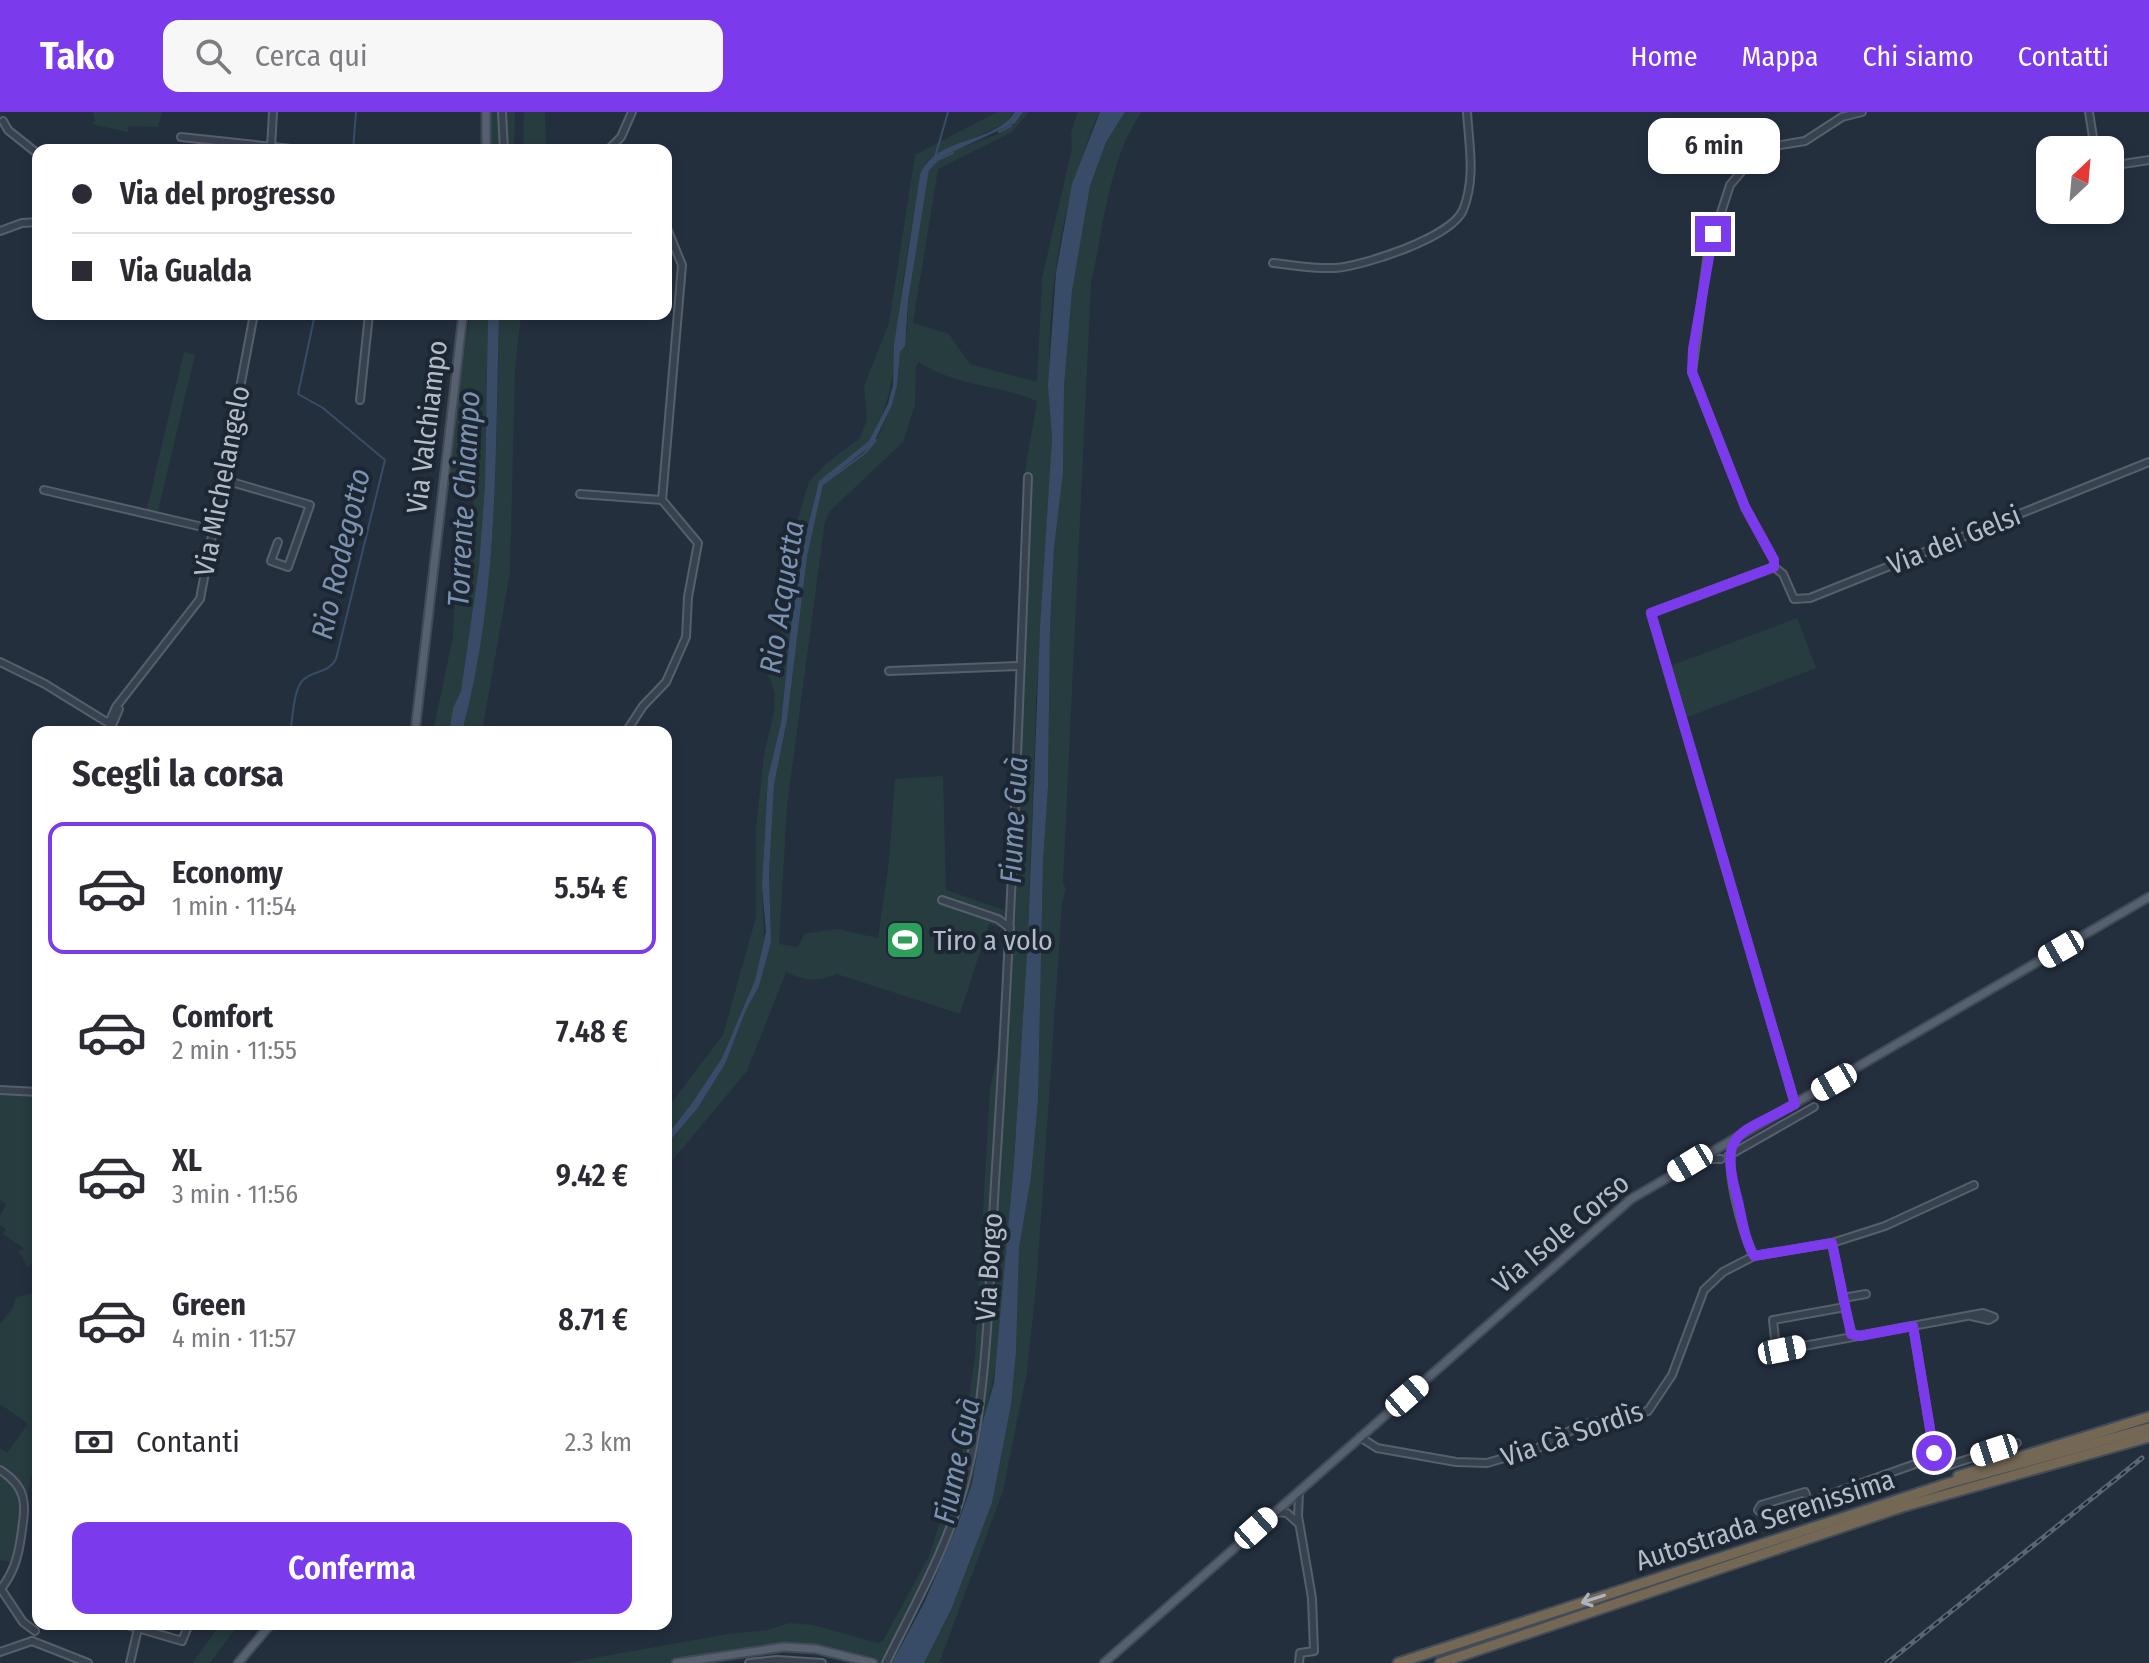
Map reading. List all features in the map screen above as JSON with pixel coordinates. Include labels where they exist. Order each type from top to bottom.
[{"type":"highway","points":[[1931,1489],[1969,1471],[2149,1417]]},
{"type":"highway","name":"Autostrada Serenissima","points":[[1398,1663],[1931,1489],[2149,1428]]},
{"type":"highway","name":"Autostrada Serenissima","points":[[1440,1663],[1902,1507],[2149,1437]]},
{"type":"main road","points":[[484,144],[486,116]]},
{"type":"main road","name":"Via Valchiampo","points":[[416,726],[462,320]]},
{"type":"main road","name":"Via Isole Corso","points":[[1104,1663],[1608,1217],[1718,1146],[2149,897]]},
{"type":"main road","points":[[241,1661],[266,1630]]},
{"type":"main road","points":[[676,1663],[784,1647],[816,1649],[873,1663]]},
{"type":"street","points":[[7,112],[2,122],[32,149]]},
{"type":"street","points":[[271,144],[273,112]]},
{"type":"street","points":[[502,112],[504,144]]},
{"type":"street","points":[[614,144],[621,137],[632,112]]},
{"type":"street","points":[[1273,263],[1339,267],[1411,246],[1448,227],[1463,210],[1471,173],[1467,112]]},
{"type":"street","points":[[1795,1104],[1651,613],[1774,567],[1774,560],[1745,507],[1692,372],[1708,253],[1730,185],[1758,152],[1805,141],[1842,117],[1862,112]]},
{"type":"street","points":[[2089,112],[2093,136]]},
{"type":"street","points":[[181,137],[238,144]]},
{"type":"street","points":[[2124,164],[2149,160]]},
{"type":"street","points":[[0,231],[32,222]]},
{"type":"street","points":[[630,726],[643,706],[666,682],[685,643],[688,597],[698,543],[662,500],[682,265],[672,241]]},
{"type":"street","name":"Via Michelangelo","points":[[109,723],[113,723],[141,676],[200,599],[253,320]]},
{"type":"street","points":[[360,400],[368,320]]},
{"type":"street","name":"Via dei Gelsi","points":[[1774,567],[1783,574],[1794,599],[1810,598],[2149,462]]},
{"type":"street","name":"Via Borgo","points":[[886,1663],[947,1532],[963,1487],[973,1443],[985,1333],[1010,928],[1028,477]]},
{"type":"street","points":[[221,479],[310,505],[288,567],[271,561],[278,542]]},
{"type":"street","points":[[44,490],[211,529]]},
{"type":"street","points":[[580,494],[662,500]]},
{"type":"street","points":[[0,662],[45,684],[109,726]]},
{"type":"street","points":[[889,671],[1020,666]]},
{"type":"street","points":[[942,900],[998,919],[1010,928]]},
{"type":"street","points":[[0,1090],[32,1092]]},
{"type":"street","points":[[1690,1163],[1709,1157],[1724,1158],[1814,1107]]},
{"type":"street","points":[[1724,1158],[1743,1133]]},
{"type":"street","points":[[1718,1146],[1729,1169],[1754,1256]]},
{"type":"street","name":"Via Cà Sordìs","points":[[1360,1437],[1377,1448],[1456,1462],[1487,1463],[1538,1448],[1581,1425],[1648,1411],[1672,1375],[1704,1290],[1723,1272],[1754,1256],[1832,1243],[1885,1226],[1974,1185]]},
{"type":"street","points":[[1832,1243],[1852,1335]]},
{"type":"street","points":[[1843,1298],[1866,1294]]},
{"type":"street","points":[[1845,1307],[1773,1320],[1775,1346],[1782,1350],[1971,1316]]},
{"type":"street","points":[[1913,1326],[1932,1458]]},
{"type":"street","points":[[1808,1500],[1805,1492],[1761,1505],[1758,1510],[1766,1517],[1932,1458],[1947,1466],[2017,1443]]},
{"type":"street","points":[[0,1470],[19,1485],[26,1508],[19,1555],[1,1589],[23,1622],[32,1629]]},
{"type":"street","points":[[1299,1490],[1299,1524],[1312,1598],[1314,1651],[1300,1653],[1299,1663]]},
{"type":"street","points":[[1287,1501],[1298,1506]]},
{"type":"street","points":[[1287,1501],[1299,1524]]},
{"type":"street","points":[[1273,1513],[1283,1512],[1293,1517]]},
{"type":"street","points":[[130,1663],[138,1630]]},
{"type":"street","points":[[146,1630],[182,1641],[187,1630]]},
{"type":"street","points":[[158,1635],[160,1630]]},
{"type":"street","points":[[32,1641],[35,1631]]},
{"type":"street","points":[[0,1652],[32,1641],[88,1663]]},
{"type":"street","points":[[749,1663],[777,1660],[822,1663]]},
{"type":"green space","points":[[93,112],[162,112],[158,127],[129,126],[128,132],[91,124],[95,121]]},
{"type":"green space","points":[[487,112],[515,112],[514,144],[488,144]]},
{"type":"green space","points":[[524,112],[545,112],[546,144],[523,144]]},
{"type":"green space","points":[[997,112],[1015,112],[1002,125],[935,155],[926,162],[920,175],[902,288],[893,371],[881,419],[867,444],[828,474],[816,490],[791,625],[781,723],[768,777],[762,886],[764,940],[755,980],[722,1058],[672,1128],[672,1102],[723,1035],[756,917],[756,828],[775,692],[764,665],[772,657],[781,633],[798,518],[809,481],[859,439],[867,420],[864,386],[889,323],[915,155]]},
{"type":"green space","points":[[1023,112],[1029,112],[1012,132],[938,169],[913,323],[949,334],[970,364],[1037,382],[1042,278],[1072,148],[1071,132],[1078,112],[1100,112],[1073,186],[1064,221],[1053,293],[1049,366],[1052,438],[1014,1162],[996,1363],[972,1484],[947,1552],[892,1663],[851,1663],[853,1658],[798,1648],[679,1663],[566,1663],[728,1634],[768,1630],[789,1623],[813,1625],[878,1643],[883,1641],[929,1556],[961,1456],[975,1355],[990,1087],[997,1059],[1003,1060],[1010,930],[989,924],[960,1014],[837,974],[811,979],[786,972],[747,1071],[672,1161],[672,1138],[697,1109],[725,1064],[759,986],[771,942],[769,873],[774,785],[787,720],[807,557],[823,484],[852,463],[877,439],[892,405],[900,352],[907,332],[908,301],[929,170],[949,153],[1003,131]],"holes":[[[919,362],[948,376],[1037,401],[1025,471],[1010,912],[946,890],[943,776],[895,779],[889,861],[878,938],[837,929],[804,934],[798,947],[779,944],[787,806],[825,521],[830,511],[903,442],[915,405],[916,366]]]},
{"type":"green space","points":[[1125,112],[1142,112],[1122,150],[1115,172],[1091,284],[1063,882],[1066,890],[1062,903],[1037,1277],[1027,1372],[1003,1491],[940,1661],[943,1663],[924,1663],[951,1610],[992,1503],[1011,1405],[1019,1248],[1031,1177],[1038,1100],[1050,626],[1054,548],[1063,473],[1064,387],[1072,290],[1090,186],[1106,142]]},
{"type":"green space","points":[[469,320],[488,320],[485,485],[479,566],[461,691],[453,708],[450,726],[434,726],[453,636],[456,570],[463,536],[472,531],[475,480],[446,474]]},
{"type":"green space","points":[[499,320],[520,320],[515,369],[510,572],[483,726],[463,726],[483,629],[495,472]]},
{"type":"green space","points":[[184,352],[195,355],[157,515],[146,512]]},
{"type":"green space","points":[[1797,618],[1816,668],[1685,718],[1670,666]]},
{"type":"green space","points":[[0,1087],[32,1092],[32,1263],[27,1267],[19,1251],[25,1249],[3,1234],[6,1229],[0,1225],[0,1216],[6,1204],[0,1200]]},
{"type":"green space","points":[[32,1293],[32,1475],[12,1562],[0,1560],[0,1448],[7,1453],[28,1424],[0,1404],[0,1324],[13,1308],[16,1297]]},
{"type":"green space","points":[[216,1630],[235,1630],[210,1663],[193,1663]]},
{"type":"water","points":[[1015,112],[1023,112],[1015,123],[943,156],[929,170],[908,301],[905,346],[900,352],[892,405],[873,444],[823,484],[807,557],[787,720],[774,785],[769,873],[771,942],[759,986],[725,1064],[697,1109],[672,1138],[672,1128],[722,1058],[755,980],[766,932],[762,886],[768,777],[781,723],[791,625],[806,535],[819,481],[869,441],[888,404],[920,175],[927,162],[938,153],[1005,123]]},
{"type":"water","points":[[1100,112],[1125,112],[1106,142],[1090,186],[1072,291],[1064,387],[1063,473],[1054,548],[1050,626],[1038,1100],[1031,1177],[1019,1248],[1011,1405],[992,1503],[951,1610],[924,1663],[892,1663],[925,1601],[957,1526],[972,1484],[982,1425],[994,1383],[1014,1162],[1028,936],[1040,628],[1052,438],[1048,385],[1056,273],[1072,184]]},
{"type":"water","points":[[488,320],[499,320],[493,524],[483,629],[463,726],[450,726],[453,708],[461,691],[479,566],[485,485]]},
{"type":"waterway","name":"Rio Rodegotto","points":[[353,144],[356,112]]},
{"type":"waterway","points":[[935,157],[948,112]]},
{"type":"waterway","name":"Rio Acquetta","points":[[999,132],[1011,126]]},
{"type":"waterway","name":"Rio Acquetta","points":[[937,160],[953,153]]},
{"type":"waterway","name":"Rio Rodegotto","points":[[291,726],[295,697],[303,680],[329,667],[336,659],[385,460],[323,408],[298,394],[314,320]]},
{"type":"waterway","name":"Rio Acquetta","points":[[823,484],[865,453],[876,440]]},
{"type":"railway","points":[[1887,1663],[2142,1458]]},
{"type":"place","name":"Tiro a volo","points":[[905,940]]},
{"type":"route","points":[[1713,234],[1693,349],[1692,372],[1745,507],[1774,560],[1774,567],[1651,613],[1795,1104],[1743,1133],[1730,1149],[1729,1169],[1754,1256],[1832,1243],[1851,1334],[1860,1336],[1913,1326],[1934,1453]]},
{"type":"water label","name":"Torrente Chiampo","points":[[464,499]]},
{"type":"water label","name":"Fiume Guà","points":[[1014,820]]},
{"type":"water label","name":"Fiume Guà","points":[[957,1461]]}]
